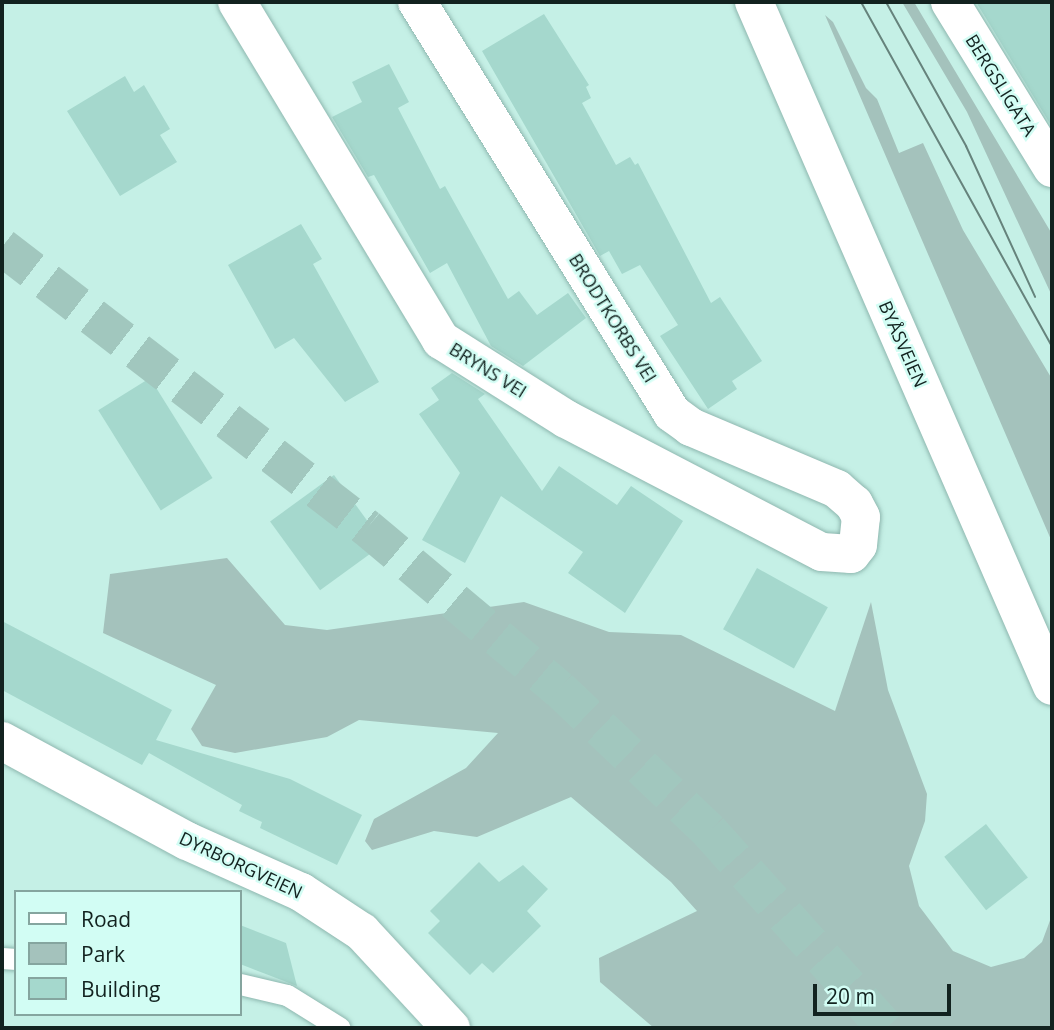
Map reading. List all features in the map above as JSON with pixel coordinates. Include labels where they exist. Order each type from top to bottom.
[{"type":"street","name":"BRYNS VEI","points":[[237,2],[441,340],[566,419],[822,552],[850,554]]},
{"type":"street","name":"BRODTKORBS VEI","points":[[417,2],[672,412],[691,427],[837,489],[854,504],[861,517],[858,545],[850,554]]},
{"type":"street","name":"BYÅSVEIEN","points":[[754,2],[1052,686]]},
{"type":"street","name":"BERGSLIGATA","points":[[950,2],[1052,168]]},
{"type":"street","name":"DYRBORGVEIEN","points":[[2,741],[187,842],[301,892],[362,932],[451,1028]]},
{"type":"lane","points":[[242,985],[287,995],[340,1028]]},
{"type":"green space","points":[[902,2],[914,2],[1052,234],[1052,296],[967,112]]},
{"type":"green space","points":[[825,15],[833,22],[866,88],[877,99],[899,153],[923,143],[963,230],[1052,379],[1052,542]]},
{"type":"green space","points":[[227,558],[285,625],[327,630],[524,602],[609,632],[681,635],[835,711],[871,602],[888,690],[927,794],[925,821],[909,866],[919,906],[953,951],[991,967],[1024,958],[1042,942],[1052,915],[1052,1028],[654,1028],[600,982],[599,958],[697,911],[671,882],[571,797],[477,837],[434,831],[372,850],[365,841],[374,819],[466,768],[498,733],[359,720],[327,737],[235,753],[202,746],[191,729],[216,685],[103,633],[110,574]]},
{"type":"building","points":[[976,2],[1052,2],[1052,127]]},
{"type":"building","points":[[544,14],[589,85],[586,87],[591,98],[582,103],[616,165],[630,157],[635,165],[638,163],[711,303],[720,297],[762,361],[732,381],[737,389],[708,409],[660,336],[678,325],[640,265],[622,274],[609,251],[600,256],[482,51]]},
{"type":"building","points":[[389,64],[409,102],[398,108],[440,189],[445,186],[508,299],[519,291],[537,315],[568,293],[586,318],[523,366],[491,346],[447,263],[430,273],[374,175],[368,177],[332,117],[362,102],[352,82]]},
{"type":"building","points":[[125,76],[134,92],[144,85],[170,129],[160,135],[177,162],[120,196],[67,111]]},
{"type":"building","points":[[301,224],[322,259],[313,264],[379,382],[345,402],[294,338],[275,349],[228,265]]},
{"type":"building","points":[[452,373],[485,394],[478,399],[542,491],[559,466],[617,505],[631,486],[683,521],[625,613],[568,573],[583,552],[501,496],[465,563],[422,540],[460,473],[419,414],[439,400],[431,388]]},
{"type":"building","points":[[150,378],[213,478],[161,510],[98,410]]},
{"type":"building","points":[[334,475],[384,544],[320,590],[270,521]]},
{"type":"building","points":[[757,568],[828,607],[794,668],[723,629]]},
{"type":"building","points":[[2,621],[172,710],[156,740],[290,779],[362,815],[337,865],[260,828],[262,822],[239,811],[242,805],[149,753],[142,765],[2,690]]},
{"type":"building","points":[[986,824],[1028,878],[986,910],[944,857]]},
{"type":"building","points":[[479,862],[499,882],[523,865],[548,889],[527,911],[541,926],[493,973],[482,963],[470,975],[428,933],[440,921],[430,911]]},
{"type":"building","points":[[242,926],[286,943],[297,986],[242,965]]},
{"type":"tunnel","points":[[2,247],[367,528],[559,689],[709,831],[886,1028]]},
{"type":"tram line","points":[[861,2],[1052,347]]},
{"type":"tram line","points":[[886,2],[966,146],[1035,297]]}]
